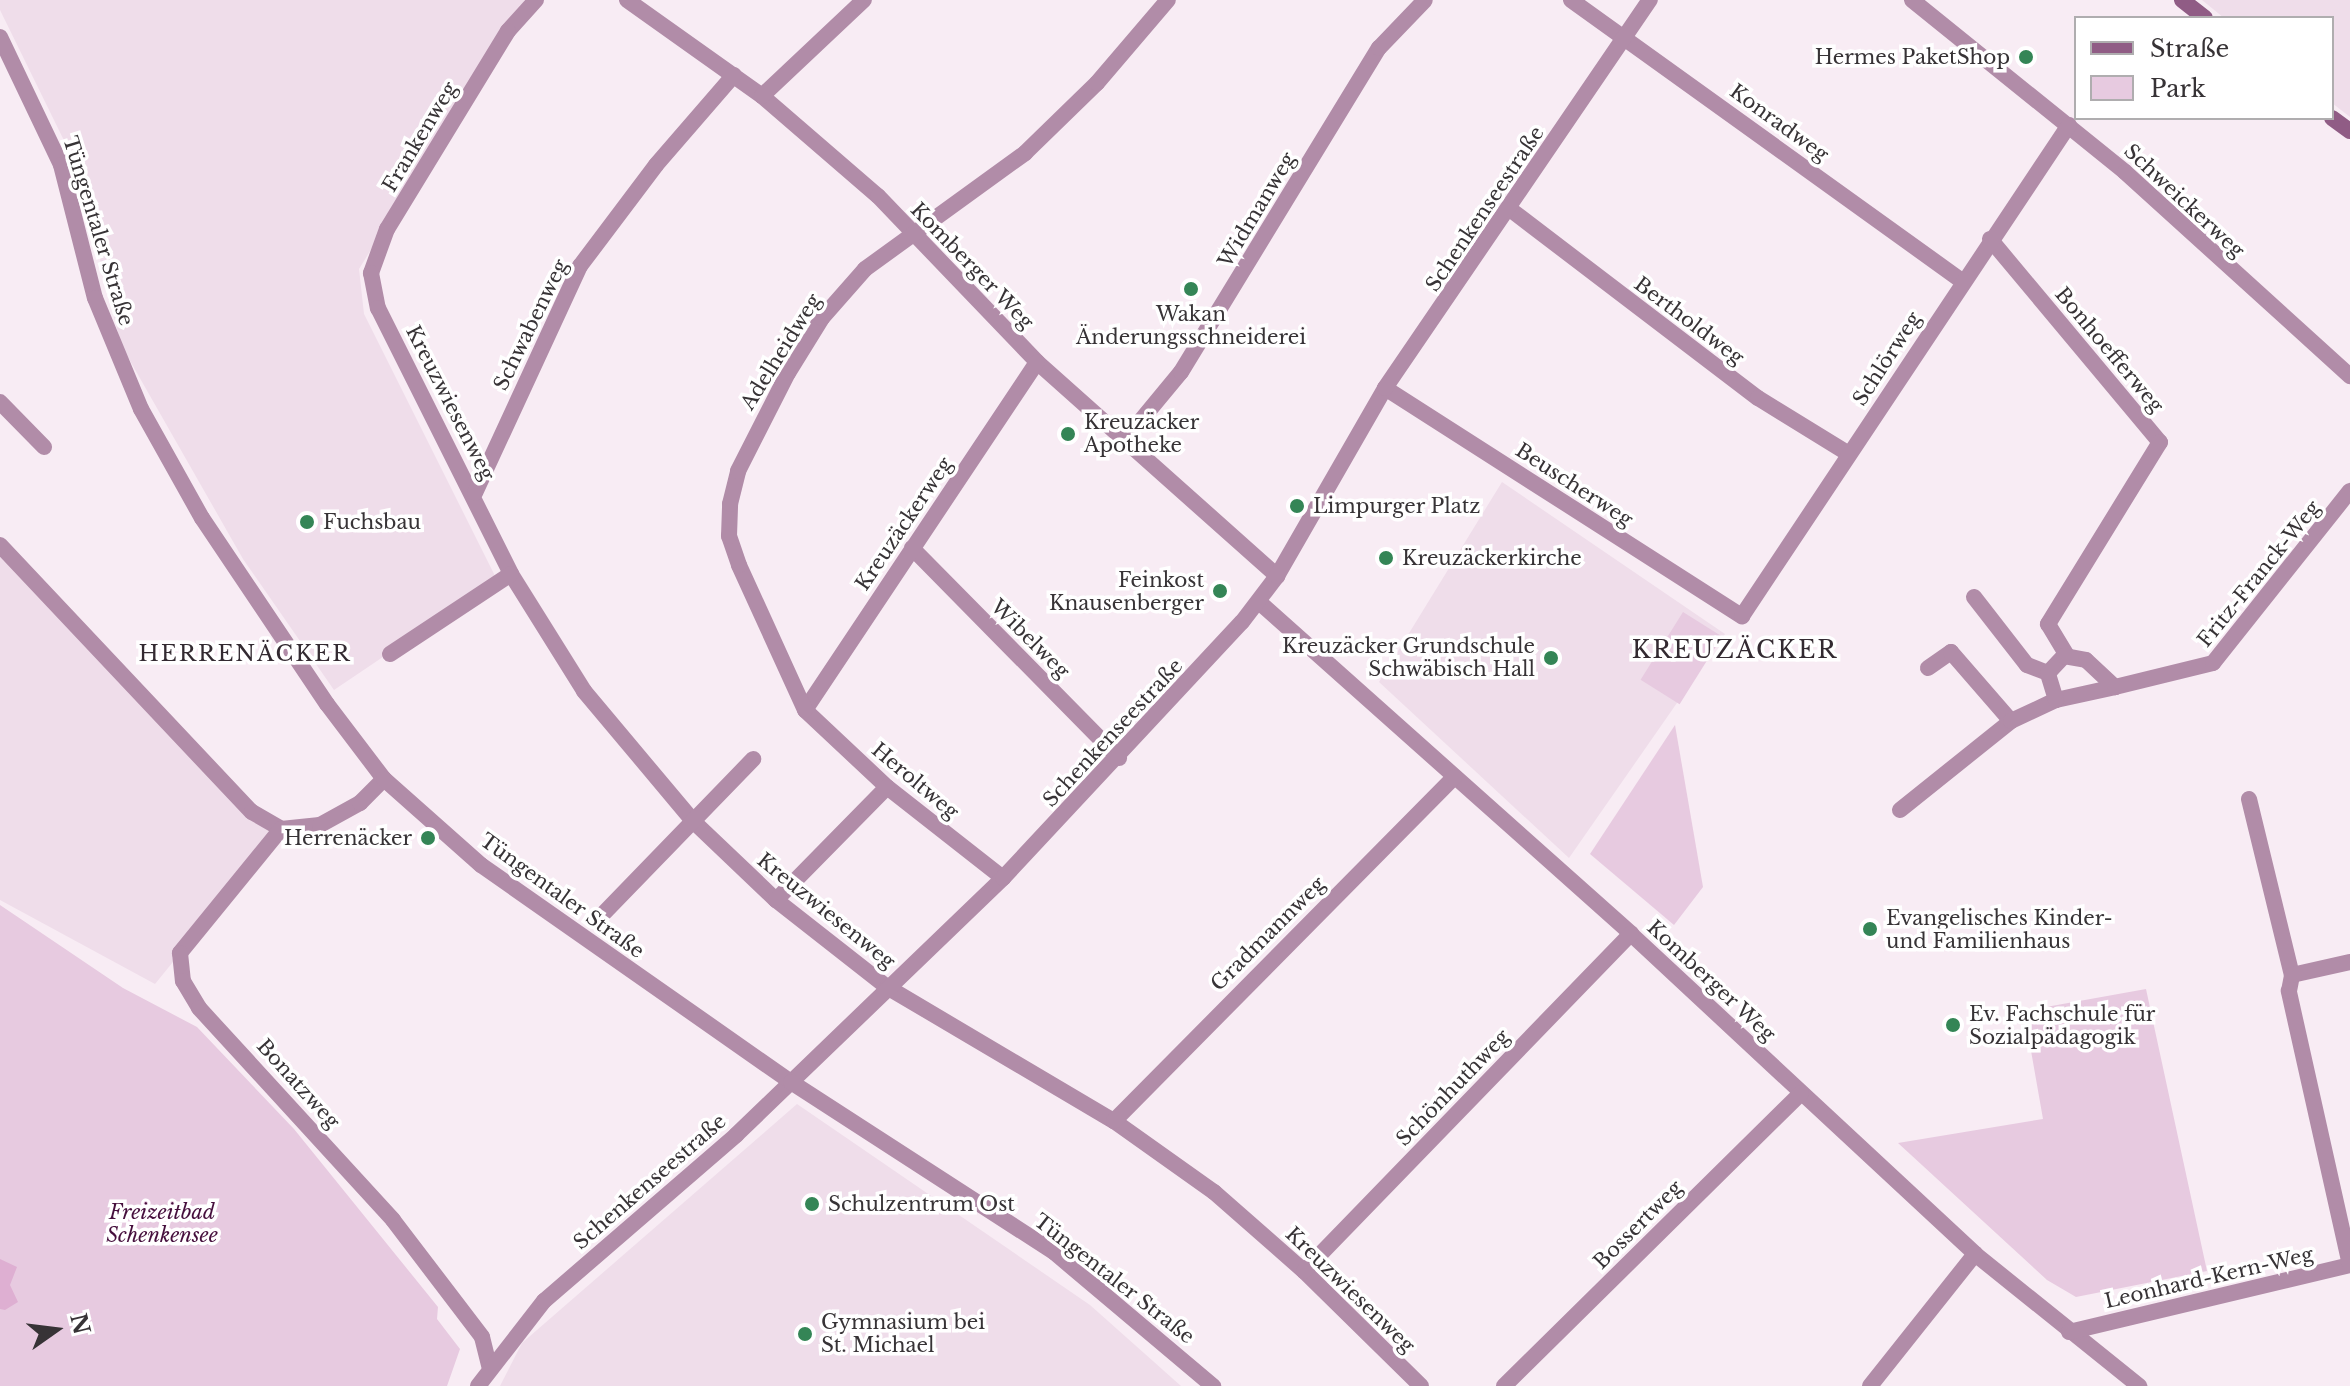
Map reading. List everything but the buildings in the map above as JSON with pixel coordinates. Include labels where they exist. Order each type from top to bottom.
[{"type":"main road","points":[[2182,0],[2202,16]]},
{"type":"street","name":"Frankenweg","points":[[378,308],[371,273],[387,229],[508,31],[536,0]]},
{"type":"street","name":"Komberger Weg","points":[[627,0],[762,96],[878,196],[1037,362],[1123,442],[1277,576]]},
{"type":"street","points":[[762,96],[864,0]]},
{"type":"street","name":"Adelheidweg","points":[[805,710],[739,565],[729,536],[730,504],[760,423],[822,318],[865,269],[912,233],[944,216],[1025,153],[1097,83],[1168,0]]},
{"type":"street","name":"Widmanweg","points":[[1123,442],[1181,372],[1379,48],[1425,0]]},
{"type":"street","name":"Konradweg","points":[[1571,0],[1623,34],[1962,281]]},
{"type":"street","name":"Schenkenseestraße","points":[[478,1386],[489,1366],[544,1301],[791,1082],[1003,878],[1119,758],[1259,602],[1385,388],[1511,210],[1623,34],[1650,0]]},
{"type":"street","name":"Schweickerweg","points":[[1912,0],[2069,125],[2350,376]]},
{"type":"street","name":"Tüngentaler Straße","points":[[0,37],[61,165],[95,298],[141,409],[210,531],[384,779],[481,865],[791,1082],[1055,1253],[1213,1386]]},
{"type":"street","name":"Schwabenweg","points":[[475,493],[580,266],[656,165],[734,75]]},
{"type":"street","name":"Schlörweg","points":[[1742,616],[1962,281],[2069,125]]},
{"type":"street","name":"Bertholdweg","points":[[1511,210],[1758,398],[1849,454]]},
{"type":"street","name":"Bonhoefferweg","points":[[1990,239],[2160,442],[2048,624],[2067,656]]},
{"type":"street","name":"Kreuzwiesenweg","points":[[378,308],[475,493],[511,574],[584,691],[694,822],[776,900],[887,987],[1114,1121],[1214,1192],[1304,1271],[1421,1386]]},
{"type":"street","name":"Kreuzäckerweg","points":[[805,710],[1037,362]]},
{"type":"street","name":"Beuscherweg","points":[[1385,388],[1742,616]]},
{"type":"street","points":[[0,402],[44,447]]},
{"type":"street","name":"Fritz-Franck-Weg","points":[[1900,810],[2011,721],[2056,700],[2213,663],[2344,510],[2350,491]]},
{"type":"street","points":[[0,545],[252,812],[281,829],[320,825],[360,803],[384,779]]},
{"type":"street","name":"Wibelweg","points":[[912,548],[1119,758]]},
{"type":"street","points":[[390,654],[511,574]]},
{"type":"street","points":[[1974,597],[2027,665],[2048,673]]},
{"type":"street","name":"Komberger Weg","points":[[1259,602],[1631,934],[1975,1254],[2139,1386]]},
{"type":"street","points":[[1928,668],[1951,652],[2011,721]]},
{"type":"street","points":[[2056,700],[2048,673],[2052,663],[2067,656],[2086,660],[2115,687]]},
{"type":"street","name":"Heroltweg","points":[[805,710],[887,787],[1003,878]]},
{"type":"street","points":[[603,914],[753,759]]},
{"type":"street","name":"Gradmannweg","points":[[1114,1121],[1454,777]]},
{"type":"street","points":[[776,900],[887,787]]},
{"type":"street","name":"Leonhard-Kern-Weg","points":[[2069,1332],[2350,1266],[2345,1224],[2289,991],[2292,975],[2249,799]]},
{"type":"street","name":"Bonatzweg","points":[[281,829],[180,953],[183,981],[199,1008],[393,1220],[482,1337],[489,1366]]},
{"type":"street","name":"Schönhuthweg","points":[[1304,1271],[1631,934]]},
{"type":"street","points":[[2292,975],[2350,962]]},
{"type":"street","name":"Bossertweg","points":[[1504,1386],[1801,1093]]},
{"type":"street","points":[[1870,1386],[1975,1254]]},
{"type":"shaded area","points":[[0,0],[525,0],[359,269],[364,314],[497,580],[334,690],[243,559],[121,345],[78,169],[0,10]]},
{"type":"shaded area","points":[[2202,0],[2350,0],[2350,117],[2334,105],[2334,16],[2222,16]]},
{"type":"shaded area","name":"Kreuzäcker Grundschule Schwäbisch Hall","points":[[1502,482],[1725,634],[1569,858],[1379,682]]},
{"type":"shaded area","points":[[0,545],[226,784],[281,829],[155,984],[0,900]]},
{"type":"shaded area","name":"Schulzentrum Ost","points":[[797,1104],[1090,1305],[1181,1386],[500,1386],[522,1343]]},
{"type":"shaded area","points":[[0,1259],[17,1267],[10,1285],[18,1302],[5,1310],[0,1309]]},
{"type":"green space","points":[[1683,612],[1722,636],[1680,704],[1641,680]]},
{"type":"green space","points":[[1675,725],[1703,887],[1674,925],[1590,854]]},
{"type":"green space","name":"Freizeitbad Schenkensee","points":[[0,905],[123,988],[197,1027],[294,1129],[438,1307],[437,1319],[460,1349],[447,1386],[0,1386]]},
{"type":"green space","points":[[2146,989],[2207,1271],[2076,1297],[2047,1280],[1898,1143],[2043,1119],[2024,1011]]},
{"type":"place","name":"Hermes PaketShop","points":[[2026,57]]},
{"type":"place","name":"Wakan Änderungsschneiderei","points":[[1191,289]]},
{"type":"place","name":"Kreuzäcker Apotheke","points":[[1068,434]]},
{"type":"place","name":"Limpurger Platz","points":[[1297,506]]},
{"type":"place","name":"Fuchsbau","points":[[307,522]]},
{"type":"place","name":"Kreuzäckerkirche","points":[[1386,558]]},
{"type":"place","name":"Feinkost Knausenberger","points":[[1220,591]]},
{"type":"place","name":"Kreuzäcker Grundschule Schwäbisch Hall","points":[[1551,658]]},
{"type":"place","name":"Herrenäcker","points":[[428,838]]},
{"type":"place","name":"Evangelisches Kinder- und Familienhaus","points":[[1870,929]]},
{"type":"place","name":"Ev. Fachschule für Sozialpädagogik","points":[[1953,1025]]},
{"type":"place","name":"Schulzentrum Ost","points":[[812,1204]]},
{"type":"place","name":"Gymnasium bei St. Michael","points":[[805,1334]]},
{"type":"district","name":"KREUZÄCKER","points":[[1735,650]]},
{"type":"district","name":"HERRENÄCKER","points":[[245,654]]}]
